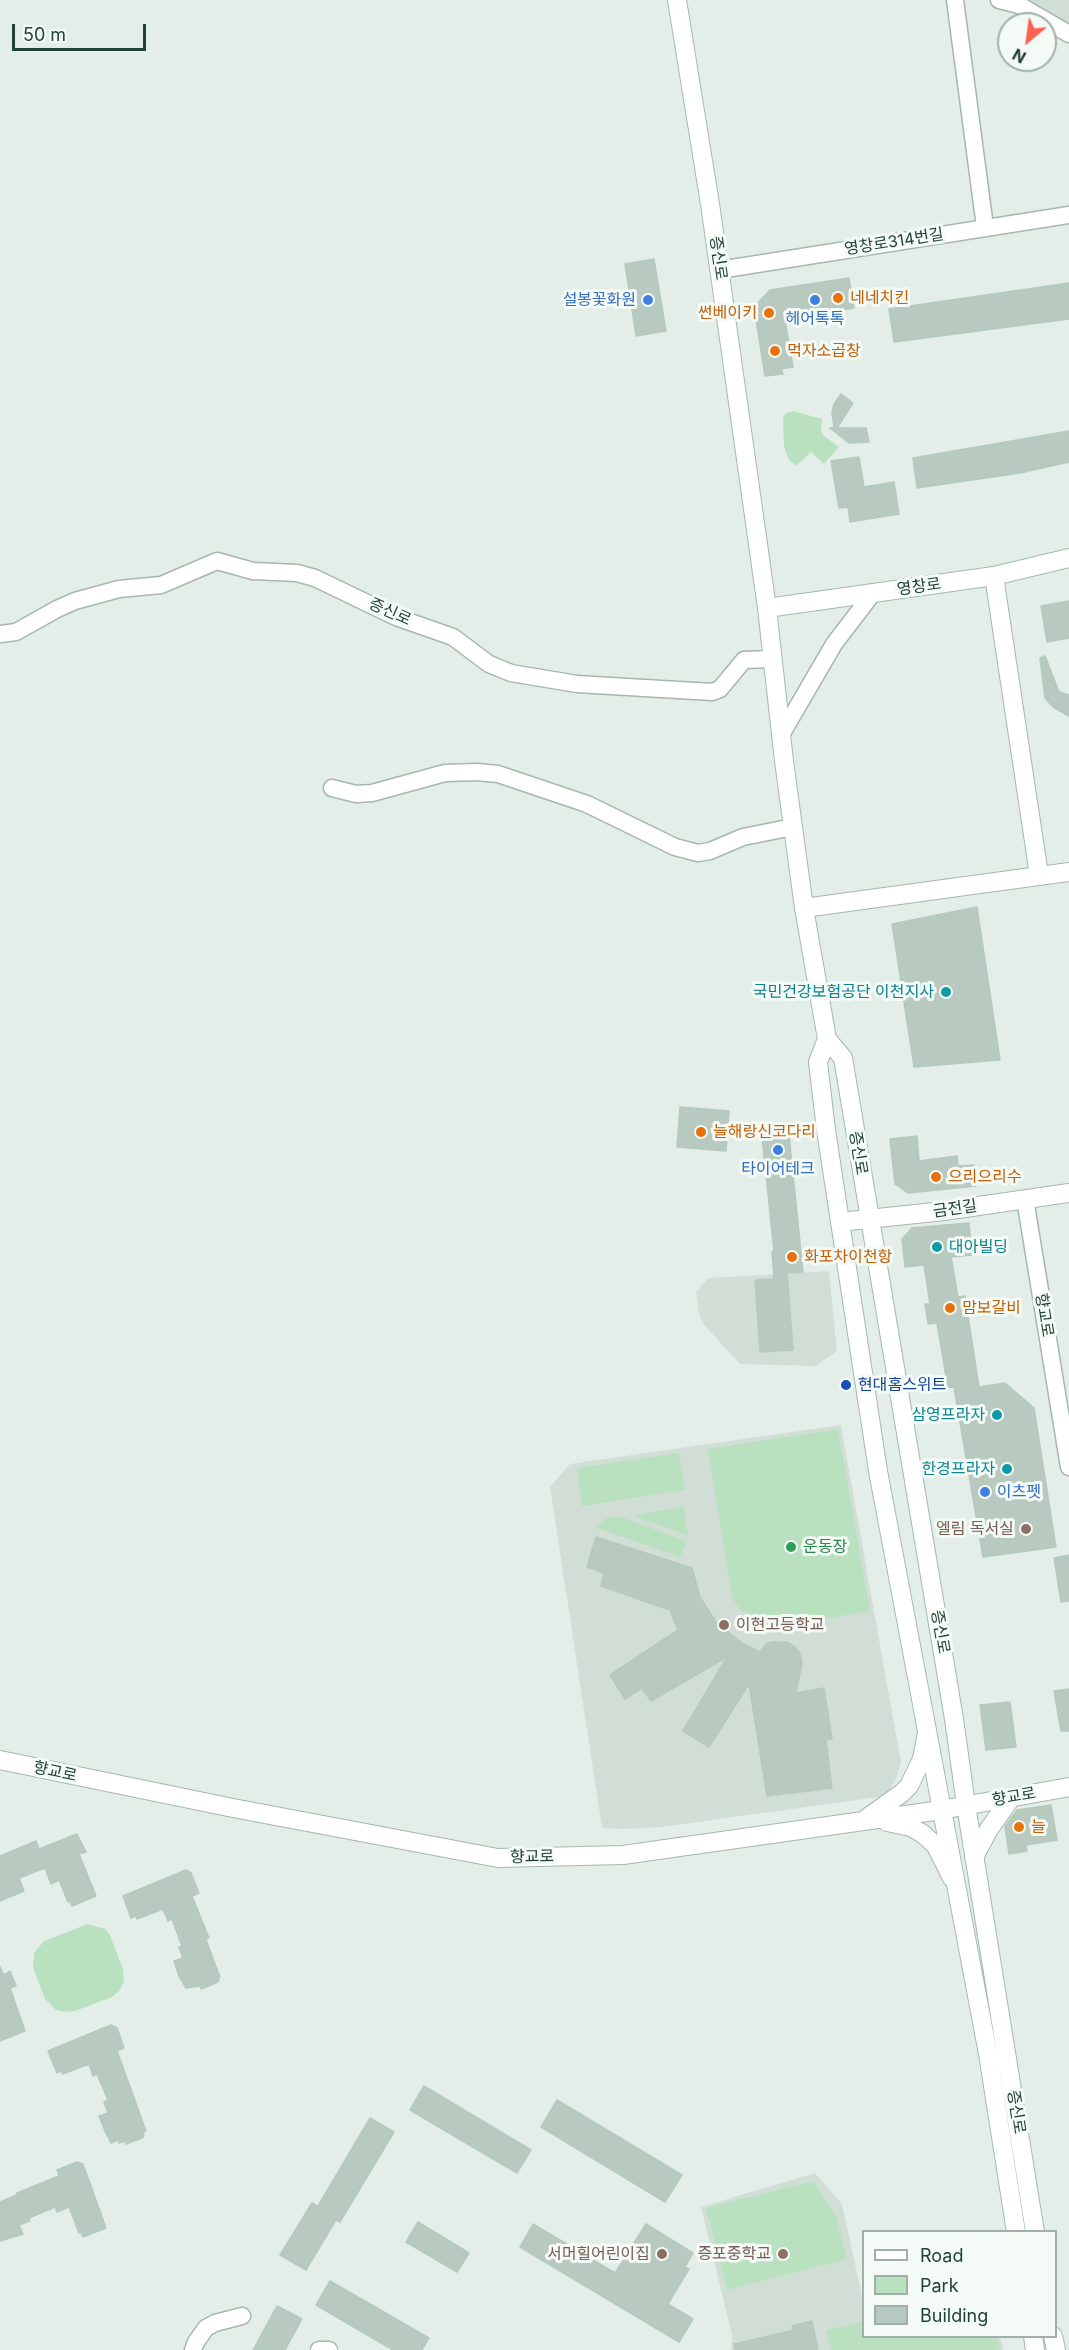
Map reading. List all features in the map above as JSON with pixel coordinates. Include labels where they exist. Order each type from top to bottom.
[{"type":"main road","name":"증신로","points":[[676,0],[719,270],[767,608],[804,908],[827,1040],[843,1058],[954,1719],[1035,2230]]},
{"type":"main road","name":"영창로","points":[[767,608],[994,576],[1069,558]]},
{"type":"main road","points":[[994,576],[1039,875]]},
{"type":"main road","points":[[804,908],[1069,872]]},
{"type":"main road","name":"증신로","points":[[827,1040],[818,1062],[878,1471],[988,2054],[1016,2230]]},
{"type":"main road","name":"금전길","points":[[840,1222],[1069,1193]]},
{"type":"main road","points":[[864,1820],[909,1786],[922,1760],[927,1733]]},
{"type":"main road","name":"향교로","points":[[0,1760],[233,1808],[498,1857],[623,1855],[941,1810],[1069,1787]]},
{"type":"main road","points":[[974,1857],[989,1829],[1011,1798]]},
{"type":"main road","points":[[864,1820],[900,1824],[923,1834],[936,1846],[955,1883]]},
{"type":"street","points":[[955,0],[985,227]]},
{"type":"street","points":[[999,0],[1019,5],[1069,34]]},
{"type":"street","name":"영창로314번길","points":[[719,270],[1069,215]]},
{"type":"street","name":"증신로","points":[[0,634],[16,632],[75,601],[119,589],[161,585],[217,561],[253,571],[297,573],[315,578],[396,617],[453,637],[489,664],[521,675],[578,684],[712,692],[720,689],[744,660],[773,659]]},
{"type":"street","points":[[781,735],[834,644],[873,593]]},
{"type":"street","points":[[332,788],[356,794],[372,793],[445,773],[498,774],[587,804],[675,847],[698,853],[710,851],[743,837],[793,827]]},
{"type":"street","name":"향교로","points":[[1025,1199],[1069,1467]]},
{"type":"street","points":[[193,2350],[206,2328],[215,2323],[242,2316]]},
{"type":"street","points":[[319,2350],[329,2350]]},
{"type":"shaded area","points":[[1024,0],[1069,0],[1069,27],[1057,19],[1057,12],[1047,12]]},
{"type":"shaded area","points":[[829,1271],[837,1351],[816,1366],[740,1364],[704,1325],[699,1314],[696,1292],[708,1278]]},
{"type":"shaded area","name":"이현고등학교","points":[[841,1425],[901,1763],[895,1781],[885,1796],[662,1827],[602,1828],[550,1487],[570,1464]]},
{"type":"shaded area","name":"증포중학교","points":[[815,2173],[842,2204],[862,2296],[862,2338],[1000,2338],[1003,2350],[731,2350],[732,2335],[701,2207]]},
{"type":"green space","points":[[793,411],[822,419],[823,435],[839,447],[824,464],[811,452],[796,466],[789,460],[784,447],[783,417],[786,413]]},
{"type":"green space","name":"운동장","points":[[838,1429],[870,1611],[783,1626],[770,1624],[741,1611],[732,1598],[708,1449]]},
{"type":"green space","points":[[679,1453],[685,1490],[582,1506],[577,1468]]},
{"type":"green space","points":[[683,1506],[688,1535],[633,1516]]},
{"type":"green space","points":[[621,1517],[687,1541],[680,1557],[597,1528],[604,1519]]},
{"type":"green space","points":[[88,1924],[105,1929],[110,1935],[123,1969],[124,1982],[112,1997],[75,2011],[56,2010],[45,1999],[33,1968],[34,1953],[44,1941]]},
{"type":"green space","points":[[813,2181],[836,2217],[847,2259],[727,2290],[706,2208]]},
{"type":"green space","points":[[862,2322],[862,2338],[997,2338],[1000,2350],[831,2350],[826,2330]]},
{"type":"building","points":[[654,259],[666,331],[636,336],[625,264]]},
{"type":"building","points":[[849,278],[854,308],[785,320],[793,367],[781,369],[783,374],[765,376],[754,307],[770,290]]},
{"type":"building","points":[[1069,283],[1069,319],[894,342],[889,309]]},
{"type":"building","points":[[841,394],[853,403],[837,428],[866,428],[869,442],[849,443],[830,428],[834,428],[832,413],[834,404]]},
{"type":"building","points":[[1069,431],[1069,462],[1020,473],[917,488],[913,458]]},
{"type":"building","points":[[859,457],[864,487],[894,482],[899,514],[850,522],[848,507],[839,508],[831,461]]},
{"type":"building","points":[[1069,601],[1069,638],[1047,642],[1041,606]]},
{"type":"building","points":[[1045,656],[1059,692],[1069,695],[1069,716],[1053,707],[1045,698],[1040,658]]},
{"type":"building","name":"국민건강보험공단 이천지사","points":[[977,907],[1000,1060],[914,1067],[892,924]]},
{"type":"building","points":[[680,1107],[729,1111],[726,1151],[677,1147]]},
{"type":"building","points":[[789,1135],[803,1272],[787,1273],[793,1350],[760,1352],[755,1280],[774,1279],[772,1252],[774,1251],[762,1137]]},
{"type":"building","points":[[917,1136],[919,1161],[957,1156],[958,1166],[974,1165],[976,1186],[908,1193],[895,1184],[890,1139]]},
{"type":"building","points":[[969,1223],[972,1255],[951,1257],[958,1297],[965,1296],[979,1387],[1005,1383],[1034,1408],[1056,1547],[983,1557],[954,1387],[948,1388],[937,1323],[928,1324],[925,1304],[930,1304],[924,1265],[905,1267],[902,1239],[912,1228]]},
{"type":"building","points":[[596,1537],[692,1568],[700,1597],[716,1622],[743,1644],[760,1652],[766,1644],[772,1642],[787,1642],[795,1647],[802,1662],[796,1693],[824,1688],[832,1739],[826,1740],[832,1788],[767,1796],[749,1684],[709,1747],[683,1731],[727,1657],[651,1701],[642,1688],[625,1699],[610,1675],[678,1630],[670,1610],[601,1586],[604,1573],[587,1567]]},
{"type":"building","points":[[1069,1555],[1069,1601],[1061,1602],[1054,1558]]},
{"type":"building","points":[[1069,1689],[1069,1731],[1061,1731],[1054,1691]]},
{"type":"building","points":[[1010,1702],[1016,1747],[986,1750],[980,1705]]},
{"type":"building","points":[[1051,1805],[1057,1840],[1026,1845],[1027,1851],[1009,1854],[1005,1826],[1017,1810]]},
{"type":"building","points":[[77,1834],[86,1852],[79,1854],[96,1896],[72,1906],[59,1880],[51,1884],[45,1868],[19,1878],[24,1891],[0,1901],[0,1856],[36,1841],[39,1849]]},
{"type":"building","points":[[186,1870],[191,1873],[199,1893],[192,1896],[209,1938],[206,1940],[220,1977],[216,1983],[201,1989],[200,1986],[186,1988],[179,1976],[174,1961],[183,1958],[179,1947],[182,1946],[172,1919],[168,1921],[163,1909],[137,1919],[136,1916],[131,1918],[123,1896]]},
{"type":"building","points":[[0,1967],[4,1975],[10,1971],[16,1986],[10,1988],[25,2031],[0,2041]]},
{"type":"building","points":[[111,2025],[117,2028],[124,2048],[117,2051],[146,2131],[143,2132],[142,2138],[126,2144],[125,2141],[119,2143],[118,2140],[111,2143],[105,2131],[99,2116],[108,2113],[104,2102],[108,2100],[97,2074],[93,2076],[89,2064],[63,2074],[61,2071],[57,2073],[48,2051]]},
{"type":"building","points":[[424,2086],[531,2150],[517,2173],[410,2110]]},
{"type":"building","points":[[557,2100],[682,2175],[665,2202],[541,2127]]},
{"type":"building","points":[[370,2118],[394,2132],[340,2222],[336,2220],[306,2270],[280,2255],[312,2203],[318,2206]]},
{"type":"building","points":[[77,2162],[83,2164],[106,2228],[83,2237],[81,2232],[79,2233],[69,2207],[57,2212],[55,2207],[19,2225],[23,2234],[0,2241],[0,2202],[59,2176],[57,2170]]},
{"type":"building","points":[[418,2222],[469,2253],[457,2272],[406,2242]]},
{"type":"building","points":[[533,2224],[615,2273],[646,2224],[693,2253],[685,2267],[689,2269],[668,2304],[693,2319],[679,2342],[520,2247]]},
{"type":"building","points":[[330,2281],[429,2338],[422,2350],[393,2350],[316,2305]]},
{"type":"building","points":[[277,2306],[302,2319],[285,2350],[253,2350]]},
{"type":"building","points":[[812,2321],[818,2350],[735,2350],[734,2344],[794,2330],[792,2326]]},
{"type":"place","name":"네네치킨","points":[[838,298]]},
{"type":"place","name":"설봉꽃화원","points":[[648,300]]},
{"type":"place","name":"헤어톡톡","points":[[815,300]]},
{"type":"place","name":"썬베이키","points":[[769,313]]},
{"type":"place","name":"먹자소곱창","points":[[775,351]]},
{"type":"place","name":"국민건강보험공단 이천지사","points":[[946,992]]},
{"type":"place","name":"늘해랑신코다리","points":[[701,1132]]},
{"type":"place","name":"타이어테크","points":[[778,1150]]},
{"type":"place","name":"으리으리수","points":[[936,1177]]},
{"type":"place","name":"대아빌딩","points":[[937,1247]]},
{"type":"place","name":"화포차이천항","points":[[792,1257]]},
{"type":"place","name":"맘보갈비","points":[[950,1308]]},
{"type":"place","name":"현대홈스위트","points":[[846,1385]]},
{"type":"place","name":"삼영프라자","points":[[997,1415]]},
{"type":"place","name":"한경프라자","points":[[1007,1469]]},
{"type":"place","name":"이츠펫","points":[[985,1492]]},
{"type":"place","name":"엘림 독서실","points":[[1026,1529]]},
{"type":"place","name":"운동장","points":[[791,1547]]},
{"type":"place","name":"이현고등학교","points":[[724,1625]]},
{"type":"place","name":"늘","points":[[1019,1827]]},
{"type":"place","name":"서머힐어린이집","points":[[662,2254]]},
{"type":"place","name":"증포중학교","points":[[783,2254]]}]
